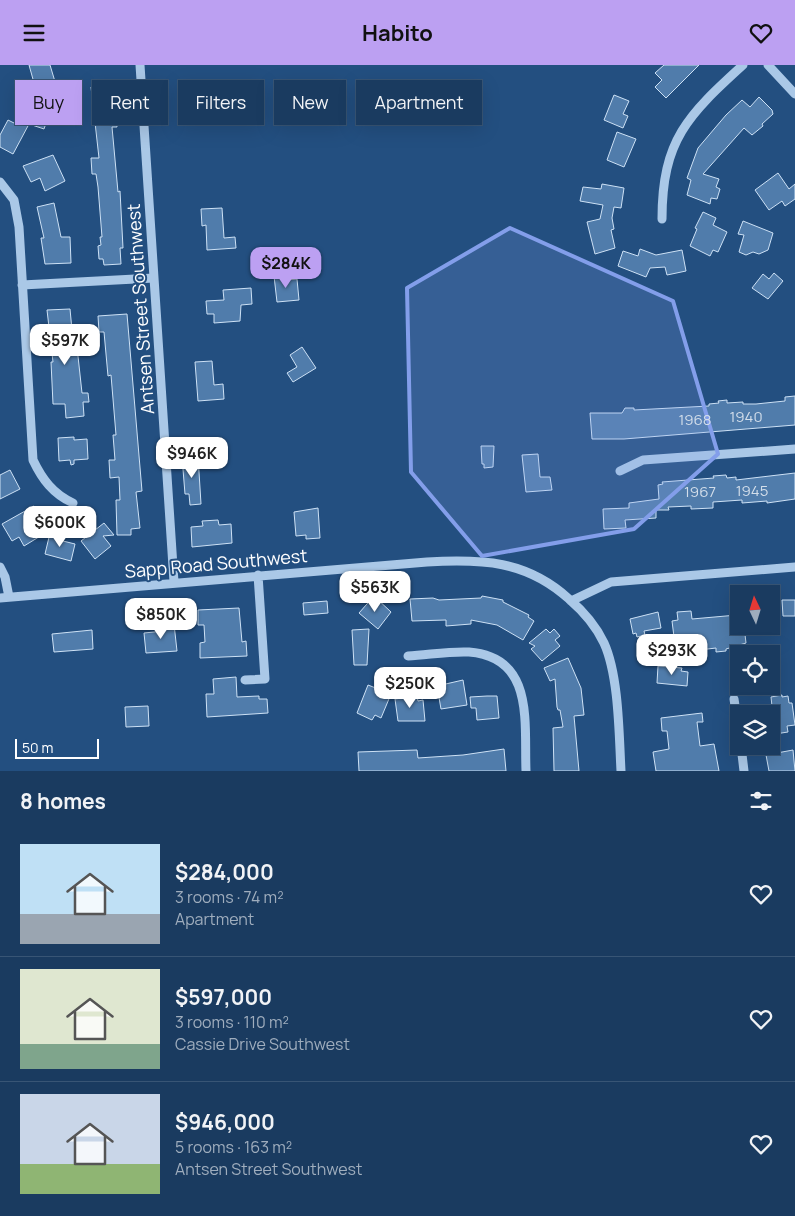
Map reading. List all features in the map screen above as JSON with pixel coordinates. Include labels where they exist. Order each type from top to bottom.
[{"type":"street","name":"Antsen Street Southwest","points":[[140,65],[174,581]]},
{"type":"street","points":[[662,219],[665,174],[682,130],[694,111],[743,65]]},
{"type":"street","points":[[768,65],[795,93]]},
{"type":"street","points":[[0,183],[14,200],[19,227],[33,459],[39,473],[55,493],[73,503]]},
{"type":"street","points":[[22,285],[154,278]]},
{"type":"street","points":[[620,471],[643,460],[795,449]]},
{"type":"street","name":"Sapp Road Southwest","points":[[4,597],[174,581],[434,561],[482,561],[516,567],[535,575],[572,601],[584,613],[605,644],[612,675],[621,771]]},
{"type":"street","points":[[0,567],[5,577],[4,597]]},
{"type":"street","points":[[572,601],[611,582],[795,567]]},
{"type":"street","points":[[245,680],[265,679],[258,575]]},
{"type":"street","points":[[408,656],[475,653],[493,657],[509,669],[517,680],[523,700],[526,771]]},
{"type":"street","points":[[734,699],[735,705]]},
{"type":"street","points":[[742,755],[744,771]]},
{"type":"highlighted area","points":[[510,228],[673,301],[718,454],[634,529],[482,556],[411,472],[407,288]]},
{"type":"building","points":[[29,65],[50,65],[54,80],[33,80]]},
{"type":"building","points":[[664,65],[699,65],[666,98],[655,87],[662,80],[655,73]]},
{"type":"building","points":[[614,95],[629,101],[623,114],[628,116],[623,128],[604,120]]},
{"type":"building","points":[[759,97],[772,110],[773,114],[752,135],[744,128],[703,174],[719,179],[716,187],[720,189],[717,199],[711,198],[710,204],[687,195],[691,180],[687,178],[698,148],[726,115],[742,100],[750,107]]},
{"type":"building","points":[[8,120],[15,125],[28,125],[13,154],[0,147],[0,135]]},
{"type":"building","points":[[32,125],[45,125],[44,129]]},
{"type":"building","points":[[95,125],[117,125],[117,127],[112,127],[118,192],[120,191],[123,248],[120,248],[121,264],[104,265],[103,259],[99,259],[98,246],[101,245],[100,237],[102,237],[98,187],[96,174],[92,174],[91,158],[99,158]]},
{"type":"building","points":[[617,132],[636,139],[624,167],[607,160]]},
{"type":"building","points":[[53,155],[65,181],[45,191],[40,178],[31,182],[23,166]]},
{"type":"building","points":[[778,173],[789,189],[795,184],[795,199],[785,206],[782,201],[769,210],[755,190]]},
{"type":"building","points":[[602,184],[624,188],[621,208],[614,207],[612,218],[614,229],[611,230],[615,248],[595,254],[587,222],[600,219],[603,205],[580,201],[583,187],[601,189]]},
{"type":"building","points":[[54,203],[61,237],[70,237],[71,263],[45,264],[41,238],[44,238],[37,207]]},
{"type":"building","points":[[222,208],[224,238],[235,237],[236,248],[207,250],[206,225],[202,226],[201,209]]},
{"type":"building","points":[[703,212],[716,218],[713,225],[727,232],[718,252],[713,250],[710,256],[690,246],[697,229],[695,228]]},
{"type":"building","points":[[743,221],[773,233],[768,250],[759,254],[753,252],[746,255],[739,252],[744,235],[738,234]]},
{"type":"building","points":[[640,249],[656,255],[682,250],[686,271],[667,275],[665,267],[650,268],[646,277],[618,266],[623,251],[638,256]]},
{"type":"building","points":[[774,273],[783,281],[768,299],[752,288],[763,274],[769,279]]},
{"type":"building","points":[[286,275],[286,280],[297,279],[299,300],[277,302],[274,276]]},
{"type":"building","points":[[251,288],[252,304],[241,305],[240,321],[214,323],[214,314],[207,314],[206,301],[224,300],[223,290]]},
{"type":"building","points":[[70,309],[72,330],[65,331],[66,348],[77,347],[82,393],[88,393],[89,402],[83,402],[84,416],[66,418],[65,404],[53,404],[51,362],[53,362],[47,310]]},
{"type":"building","points":[[127,314],[142,491],[136,492],[140,528],[131,529],[131,535],[117,535],[116,500],[120,500],[119,477],[110,478],[109,460],[115,460],[113,435],[116,435],[111,375],[108,376],[104,332],[99,332],[98,316]]},
{"type":"building","points":[[302,347],[316,368],[293,382],[287,373],[297,367],[290,355]]},
{"type":"building","points":[[212,361],[214,385],[223,384],[224,399],[198,401],[195,362]]},
{"type":"building","points":[[795,396],[795,425],[624,439],[592,439],[590,413],[622,413],[625,408],[634,408],[634,410],[709,406],[709,404],[719,403],[718,401],[727,400],[727,403],[743,402],[743,404],[756,404],[785,401],[785,397]]},
{"type":"building","points":[[74,437],[74,440],[87,439],[88,459],[74,460],[74,464],[71,465],[70,460],[59,461],[58,438]]},
{"type":"building","points":[[481,446],[494,446],[493,467],[484,468]]},
{"type":"building","points":[[538,454],[540,477],[550,477],[552,490],[526,492],[522,455]]},
{"type":"building","points":[[198,456],[201,504],[190,505],[189,494],[185,494],[182,457]]},
{"type":"building","points":[[10,470],[20,489],[0,499],[0,475]]},
{"type":"building","points":[[795,473],[795,499],[767,503],[767,501],[742,503],[742,500],[713,502],[713,508],[691,509],[691,506],[668,507],[669,510],[656,510],[656,518],[625,520],[626,528],[604,529],[603,509],[629,508],[629,503],[659,499],[658,485],[663,484],[662,482],[714,478],[713,476],[726,475],[727,478],[736,477],[736,480]]},
{"type":"building","points":[[34,506],[41,519],[26,528],[47,532],[24,546],[19,537],[12,541],[2,524]]},
{"type":"building","points":[[318,508],[320,538],[306,539],[306,535],[296,536],[294,512]]},
{"type":"building","points":[[218,520],[219,525],[231,524],[232,543],[192,547],[191,527],[203,526],[202,521]]},
{"type":"building","points":[[104,523],[114,535],[103,536],[111,546],[95,559],[81,541]]},
{"type":"building","points":[[50,533],[64,536],[63,541],[75,544],[71,561],[45,554]]},
{"type":"building","points":[[374,596],[391,612],[378,629],[359,613]]},
{"type":"building","points":[[482,596],[503,600],[503,602],[529,615],[528,617],[534,621],[523,640],[497,625],[471,620],[471,624],[446,626],[446,620],[412,621],[410,599],[433,598],[439,600],[481,598]]},
{"type":"building","points":[[782,600],[795,600],[795,616],[783,616]]},
{"type":"building","points":[[327,601],[328,613],[304,615],[303,603]]},
{"type":"building","points":[[239,608],[242,642],[246,641],[247,656],[200,658],[200,643],[205,642],[204,625],[198,625],[198,610]]},
{"type":"building","points":[[691,611],[692,619],[730,616],[730,635],[745,635],[746,643],[730,645],[730,648],[726,649],[726,651],[716,652],[716,648],[691,651],[690,643],[675,645],[672,621],[678,620],[677,612]]},
{"type":"building","points":[[658,612],[661,628],[644,631],[645,635],[637,637],[636,633],[633,634],[630,619]]},
{"type":"building","points":[[174,624],[177,651],[146,653],[144,633],[164,631],[164,625]]},
{"type":"building","points":[[369,629],[367,665],[354,665],[352,630]]},
{"type":"building","points":[[546,629],[550,633],[554,629],[560,636],[555,640],[560,646],[542,661],[531,649],[535,646],[529,643]]},
{"type":"building","points":[[92,630],[93,649],[54,652],[52,634]]},
{"type":"building","points":[[568,658],[581,688],[584,715],[574,716],[579,771],[554,771],[553,728],[563,727],[560,710],[557,707],[555,679],[550,681],[544,668]]},
{"type":"building","points":[[658,666],[682,668],[681,671],[688,672],[687,686],[657,683]]},
{"type":"building","points":[[236,677],[237,697],[259,696],[259,699],[267,699],[268,713],[207,717],[206,694],[214,694],[213,679]]},
{"type":"building","points":[[463,680],[467,705],[441,709],[437,686]]},
{"type":"building","points":[[368,685],[391,694],[381,718],[375,715],[372,720],[357,713]]},
{"type":"building","points":[[417,696],[418,701],[423,700],[425,721],[398,721],[395,699]]},
{"type":"building","points":[[497,696],[499,718],[477,720],[476,708],[471,708],[470,697]]},
{"type":"building","points":[[788,696],[789,703],[792,703],[795,725],[787,726],[788,732],[780,733],[780,705],[772,705],[771,697]]},
{"type":"building","points":[[148,706],[149,726],[126,727],[125,707]]},
{"type":"building","points":[[702,713],[703,722],[697,722],[700,746],[714,744],[719,771],[656,771],[653,752],[669,749],[667,731],[662,731],[661,718]]},
{"type":"building","points":[[504,749],[506,771],[359,771],[358,752],[417,750],[418,758],[463,755]]},
{"type":"building","points":[[793,750],[795,771],[769,771],[766,755],[780,755],[780,752]]}]
